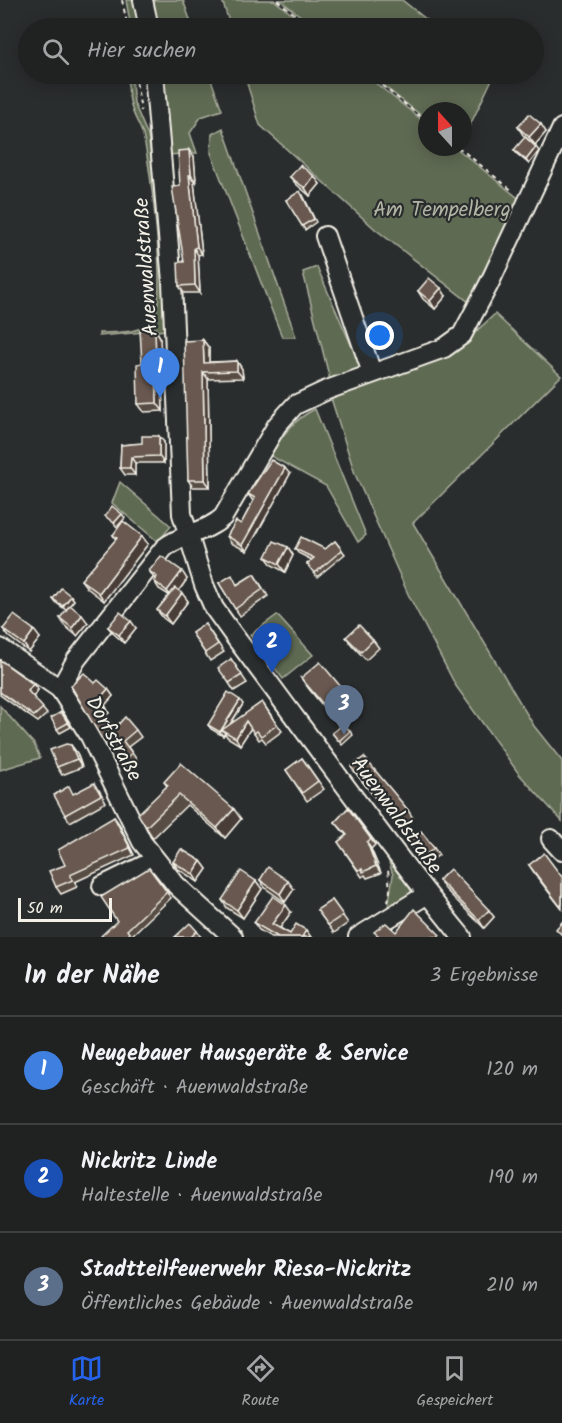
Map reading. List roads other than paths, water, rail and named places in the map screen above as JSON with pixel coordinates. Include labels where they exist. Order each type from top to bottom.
[{"type":"street","points":[[143,0],[147,18]]},
{"type":"street","name":"Auenwaldstraße","points":[[155,84],[172,282],[180,496],[188,535],[214,608],[426,895],[462,937]]},
{"type":"street","points":[[188,535],[215,525],[223,517],[277,425],[294,405],[372,373],[444,348],[462,335],[562,128]]},
{"type":"street","points":[[325,236],[372,373]]},
{"type":"street","name":"Dorfstraße","points":[[188,535],[172,541],[164,548],[76,660],[60,689],[90,736],[130,820],[155,860],[200,909],[233,937]]},
{"type":"street","points":[[0,648],[60,689]]},
{"type":"street","points":[[102,886],[155,860]]},
{"type":"street","points":[[358,937],[426,895]]},
{"type":"place","name":"Neugebauer Hausgeräte & Service","points":[[160,398]]},
{"type":"place","name":"Nickritz Linde","points":[[272,673]]},
{"type":"place","name":"Stadtteilfeuerwehr Riesa-Nickritz","points":[[344,735]]},
{"type":"park label","name":"Am Tempelberg","points":[[442,210]]}]
